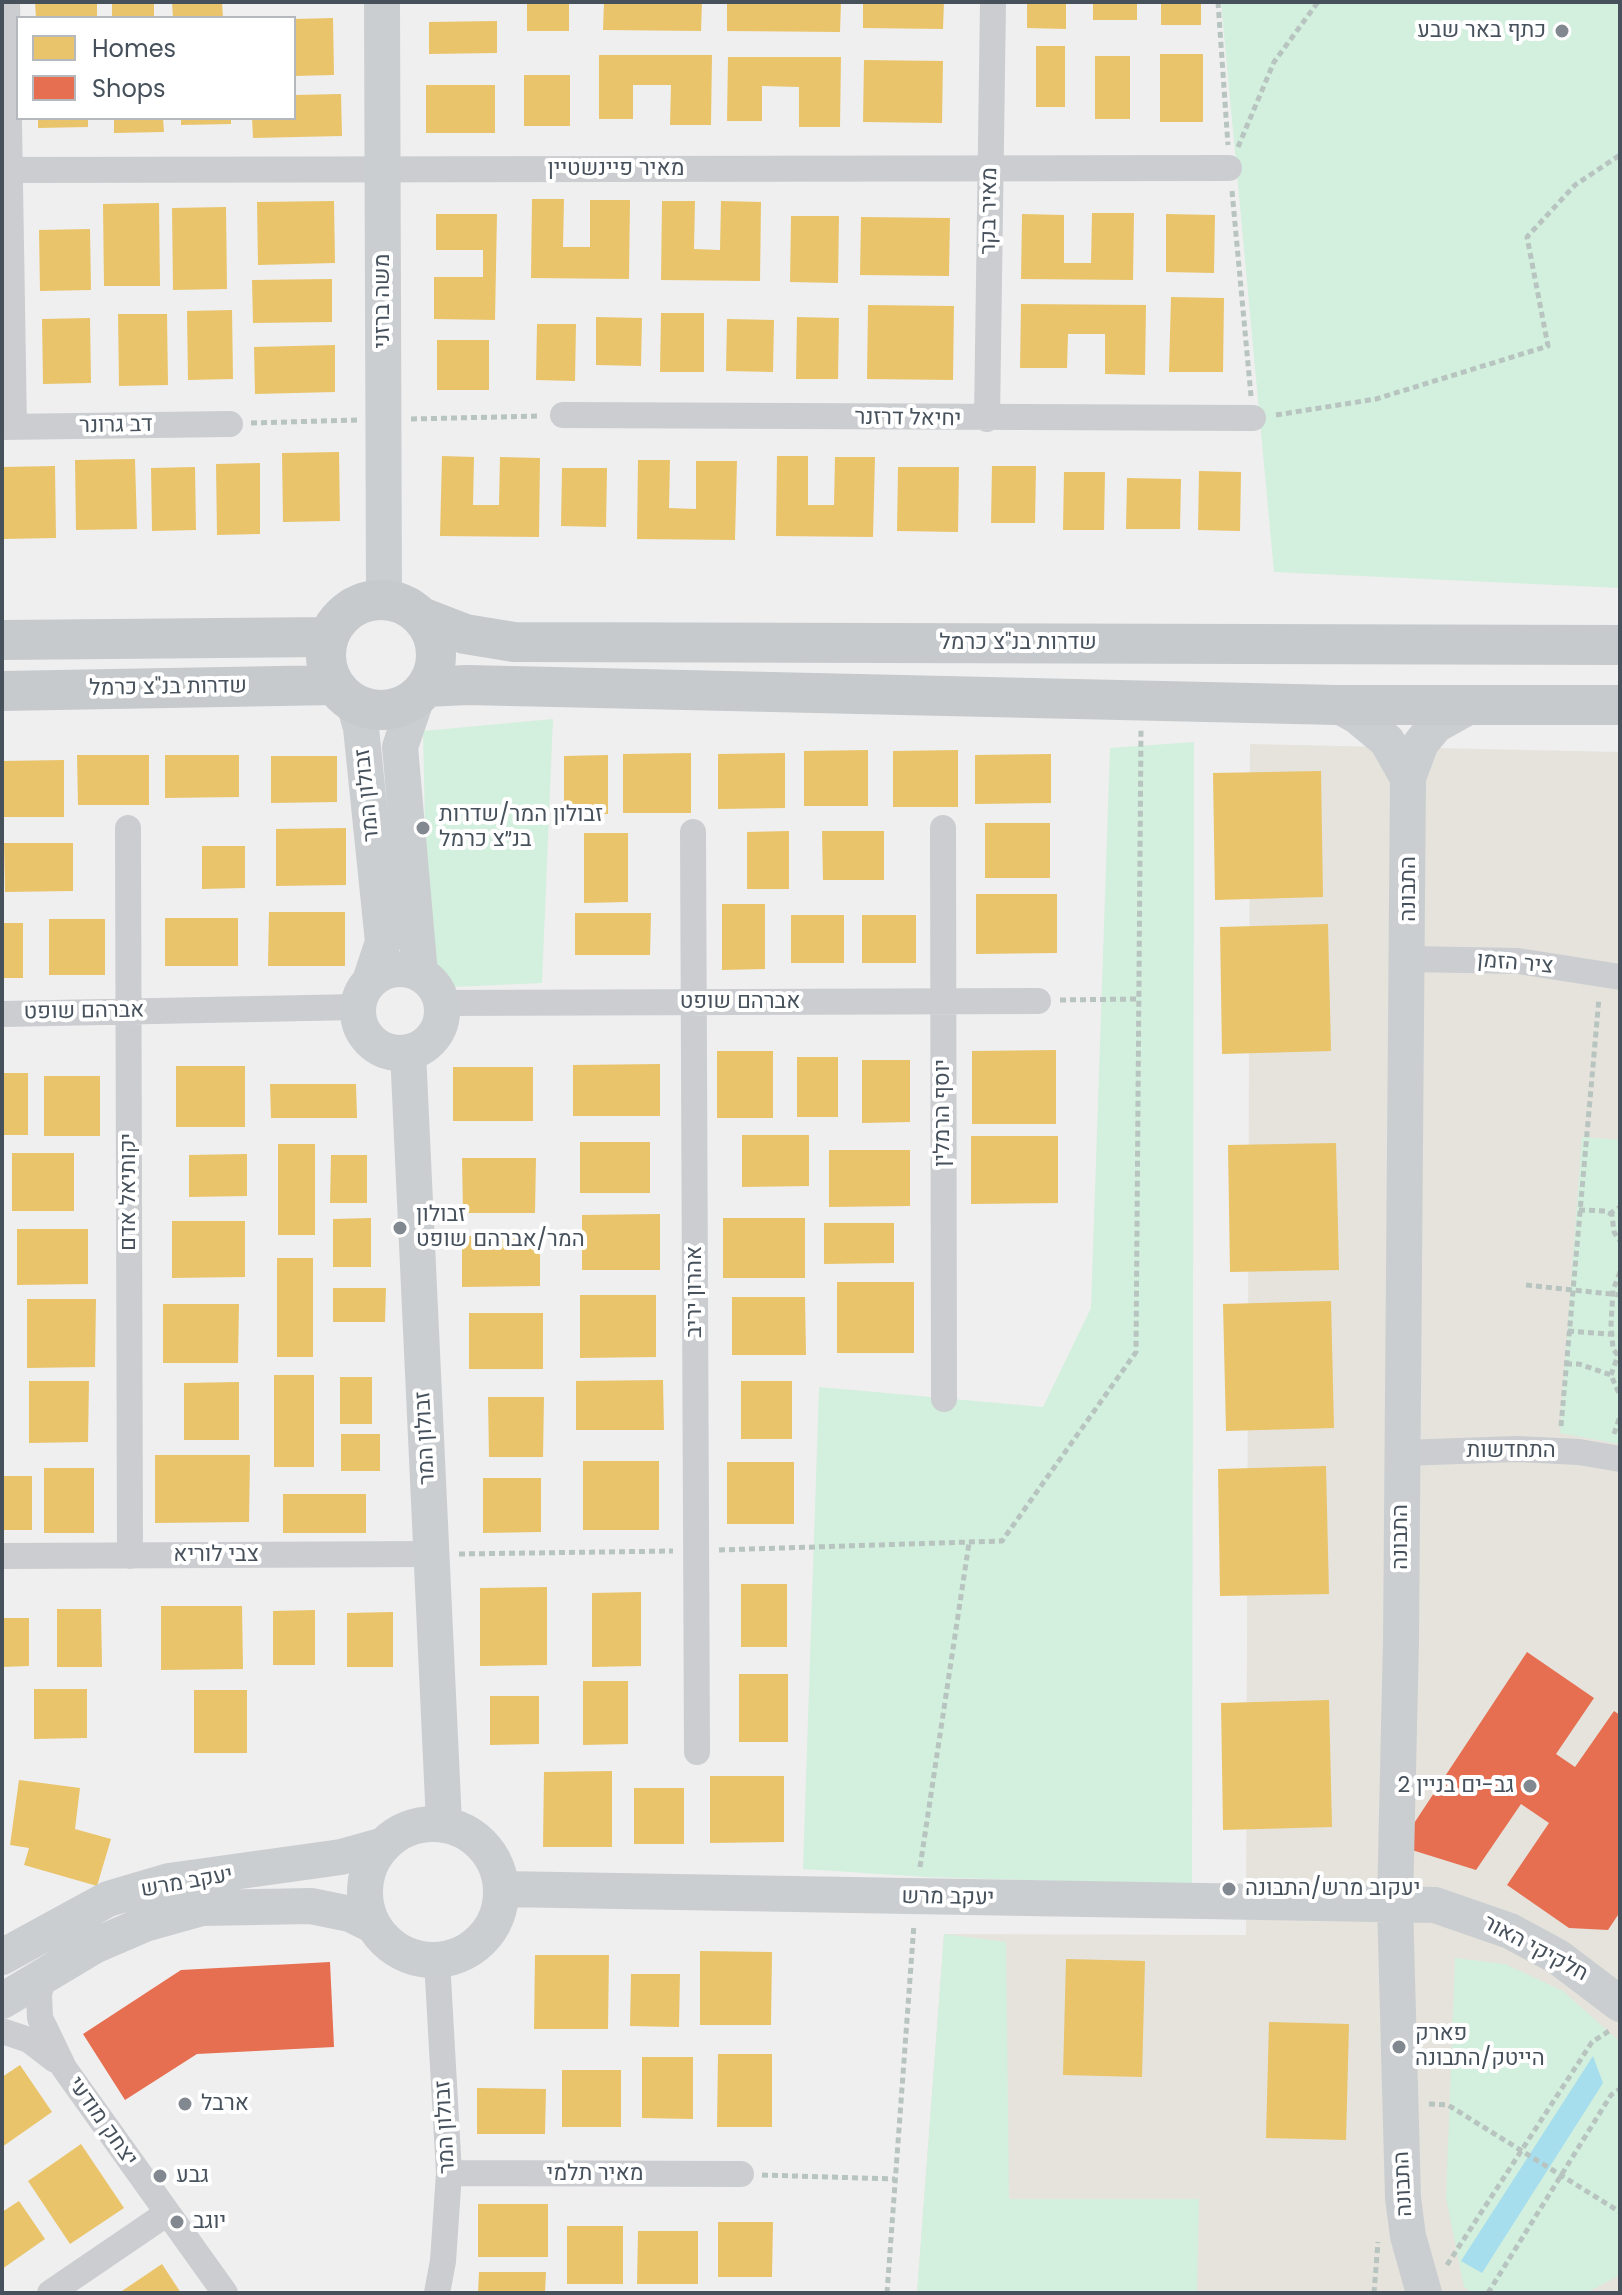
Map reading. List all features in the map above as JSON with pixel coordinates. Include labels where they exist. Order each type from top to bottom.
[{"type":"main road","points":[[384,600],[410,608],[421,617],[435,643],[433,674],[421,692],[402,706],[386,710],[344,694],[326,653],[329,637],[338,621],[351,609],[367,602],[384,600]]},
{"type":"main road","name":"שדרות בנ\"צ כרמל","points":[[421,617],[465,634],[514,642],[1620,645]]},
{"type":"main road","points":[[2,640],[329,637]]},
{"type":"main road","points":[[421,692],[482,685],[1337,705],[1620,705]]},
{"type":"main road","name":"שדרות בנ\"צ כרמל","points":[[2,691],[344,694]]},
{"type":"street","points":[[7,2],[8,427]]},
{"type":"street","name":"משה ברזני","points":[[382,2],[384,600]]},
{"type":"street","name":"מאיר בקר","points":[[987,419],[993,2]]},
{"type":"street","name":"מאיר פיינשטיין","points":[[6,170],[1229,168]]},
{"type":"street","name":"יחיאל דרזנר","points":[[563,415],[1253,418]]},
{"type":"street","name":"דב גרונר","points":[[8,427],[230,424]]},
{"type":"street","name":"זבולון המר","points":[[420,974],[400,747],[421,692]]},
{"type":"street","name":"זבולון המר","points":[[344,694],[361,728],[383,942],[364,994]]},
{"type":"street","name":"התבונה","points":[[1337,705],[1357,716],[1387,741],[1408,778]]},
{"type":"street","name":"התבונה","points":[[1435,2280],[1408,2236],[1400,2101],[1395,1903],[1409,959],[1408,778],[1411,763],[1428,734],[1436,725],[1470,706]]},
{"type":"street","name":"יקותיאל אדם","points":[[128,828],[130,1556]]},
{"type":"street","name":"יוסף הרמלין","points":[[943,828],[944,1399]]},
{"type":"street","name":"אהרון יריב","points":[[693,832],[697,1752]]},
{"type":"street","name":"ציר הזמן","points":[[1409,959],[1518,961],[1611,976]]},
{"type":"street","points":[[394,969],[420,974],[430,981],[442,1003],[438,1029],[420,1048],[408,1052],[383,1049],[364,1032],[364,994],[394,969]]},
{"type":"street","name":"אברהם שופט","points":[[2,1014],[129,1011],[364,994]]},
{"type":"street","name":"אברהם שופט","points":[[442,1003],[1038,1001]]},
{"type":"street","name":"זבולון המר","points":[[408,1052],[444,1823]]},
{"type":"street","name":"התחדשות","points":[[1402,1453],[1517,1449],[1579,1452],[1620,1459]]},
{"type":"street","name":"צבי לוריא","points":[[2,1556],[431,1554]]},
{"type":"street","points":[[444,1823],[462,1829],[484,1846],[499,1870],[502,1889],[500,1910],[484,1937],[458,1956],[437,1960],[401,1952],[374,1926],[366,1906],[365,1884],[371,1863],[384,1845],[401,1831],[422,1824],[444,1823]]},
{"type":"street","name":"יעקב מרש","points":[[2,1957],[46,1930],[108,1899],[169,1881],[341,1857],[384,1845]]},
{"type":"street","name":"יעקב מרש","points":[[502,1889],[1395,1903]]},
{"type":"street","name":"חלקיקי האור","points":[[1395,1903],[1435,1905],[1510,1931],[1558,1957],[1620,2004]]},
{"type":"street","name":"יעקב מרש","points":[[2,2001],[45,1972],[94,1946],[145,1924],[202,1908],[311,1906],[350,1914],[374,1926]]},
{"type":"street","points":[[2,1932],[46,1930]]},
{"type":"street","name":"זבולון המר","points":[[437,1960],[449,2173],[443,2261],[437,2293]]},
{"type":"street","name":"יצחק מודעי","points":[[45,1972],[39,1994],[40,2018],[64,2068],[225,2293]]},
{"type":"street","name":"יצחק מודעי","points":[[2,2031],[29,2040],[64,2068]]},
{"type":"street","name":"מאיר תלמי","points":[[449,2173],[741,2174]]},
{"type":"street","points":[[50,2293],[166,2214]]},
{"type":"path","points":[[1218,2],[1229,168],[1253,418],[1376,399],[1548,346],[1527,237],[1575,185],[1620,155]]},
{"type":"path","points":[[1229,168],[1274,62],[1318,2]]},
{"type":"path","points":[[1560,1433],[1579,1210],[1611,976]]},
{"type":"path","points":[[1038,1001],[1139,999]]},
{"type":"path","points":[[1579,1210],[1593,1209],[1609,1214],[1620,1207]]},
{"type":"path","points":[[1609,1214],[1620,1241]]},
{"type":"path","points":[[1620,1272],[1612,1335],[1613,1349],[1619,1357],[1611,1375],[1620,1396]]},
{"type":"path","points":[[1526,1285],[1616,1295]]},
{"type":"path","points":[[1568,1331],[1620,1335]]},
{"type":"path","points":[[1566,1364],[1579,1364],[1611,1375]]},
{"type":"path","points":[[1435,2280],[1592,2042],[1620,2024]]},
{"type":"path","points":[[1488,2293],[1611,2095],[1620,2089]]},
{"type":"path","points":[[1400,2101],[1448,2105],[1620,2212]]},
{"type":"path","points":[[741,2174],[895,2179]]},
{"type":"shaded area","points":[[1250,744],[1620,752],[1620,2293],[917,2293],[944,1934],[1246,1935]]},
{"type":"green space","points":[[1221,2],[1620,2],[1620,588],[1274,572]]},
{"type":"green space","points":[[553,719],[542,983],[453,987],[428,966],[423,731]]},
{"type":"green space","points":[[1194,742],[1192,1885],[925,1877],[803,1869],[819,1387],[1043,1407],[1091,1308],[1110,748]]},
{"type":"green space","points":[[1582,1137],[1620,1140],[1620,1444],[1560,1433]]},
{"type":"green space","points":[[944,1934],[1006,1942],[1009,2199],[1199,2199],[1197,2293],[917,2293]]},
{"type":"green space","points":[[1455,1958],[1505,1964],[1563,1991],[1620,2042],[1620,2275],[1586,2293],[1472,2293],[1464,2287],[1446,2198]]},
{"type":"water","points":[[1593,2056],[1603,2083],[1482,2273],[1461,2261]]},
{"type":"building: Homes","points":[[35,2],[97,2],[97,16],[36,16]]},
{"type":"building: Homes","points":[[112,2],[154,2],[154,16],[112,16]]},
{"type":"building: Homes","points":[[172,2],[222,2],[223,16],[173,16]]},
{"type":"building: Homes","points":[[527,2],[569,2],[569,31],[527,31]]},
{"type":"building: Homes","points":[[604,2],[702,2],[701,31],[603,30]]},
{"type":"building: Homes","points":[[727,2],[841,2],[840,32],[727,31]]},
{"type":"building: Homes","points":[[863,2],[944,2],[943,29],[863,28]]},
{"type":"building: Homes","points":[[1027,2],[1066,2],[1066,29],[1027,28]]},
{"type":"building: Homes","points":[[1093,2],[1137,2],[1137,20],[1093,20]]},
{"type":"building: Homes","points":[[1161,2],[1201,2],[1201,25],[1161,25]]},
{"type":"building: Homes","points":[[333,18],[334,75],[296,76],[296,19]]},
{"type":"building: Homes","points":[[497,21],[497,53],[429,54],[429,22]]},
{"type":"building: Homes","points":[[1036,46],[1065,46],[1065,107],[1036,107]]},
{"type":"building: Homes","points":[[1160,54],[1203,54],[1203,122],[1160,122]]},
{"type":"building: Homes","points":[[599,55],[712,55],[711,125],[670,125],[671,85],[633,85],[633,119],[599,119]]},
{"type":"building: Homes","points":[[1095,56],[1130,56],[1130,119],[1095,119]]},
{"type":"building: Homes","points":[[728,57],[841,57],[840,127],[799,127],[799,87],[762,86],[762,121],[727,121]]},
{"type":"building: Homes","points":[[864,60],[943,61],[942,123],[863,122]]},
{"type":"building: Homes","points":[[524,75],[570,75],[570,126],[524,126]]},
{"type":"building: Homes","points":[[426,85],[495,85],[495,133],[426,133]]},
{"type":"building: Homes","points":[[341,94],[342,136],[253,138],[252,120],[296,120],[296,95]]},
{"type":"building: Homes","points":[[38,120],[88,120],[88,127],[38,128]]},
{"type":"building: Homes","points":[[114,120],[163,120],[164,132],[114,133]]},
{"type":"building: Homes","points":[[181,120],[231,120],[231,124],[181,125]]},
{"type":"building: Homes","points":[[532,199],[564,199],[563,247],[590,247],[590,200],[630,200],[629,279],[531,278]]},
{"type":"building: Homes","points":[[334,201],[335,263],[258,265],[257,202]]},
{"type":"building: Homes","points":[[662,201],[695,201],[694,249],[720,250],[721,201],[761,202],[760,281],[661,280]]},
{"type":"building: Homes","points":[[159,203],[160,286],[104,286],[103,204]]},
{"type":"building: Homes","points":[[226,207],[227,289],[173,290],[172,208]]},
{"type":"building: Homes","points":[[1092,213],[1134,213],[1133,280],[1021,279],[1022,214],[1064,215],[1064,263],[1091,263]]},
{"type":"building: Homes","points":[[436,214],[497,214],[495,320],[434,319],[434,277],[483,277],[483,250],[436,250]]},
{"type":"building: Homes","points":[[1166,214],[1215,215],[1214,273],[1166,272]]},
{"type":"building: Homes","points":[[791,216],[839,216],[838,283],[790,282]]},
{"type":"building: Homes","points":[[861,217],[950,218],[949,276],[860,275]]},
{"type":"building: Homes","points":[[90,229],[91,290],[40,291],[39,230]]},
{"type":"building: Homes","points":[[332,279],[332,322],[253,323],[252,280]]},
{"type":"building: Homes","points":[[1171,297],[1224,298],[1223,372],[1169,372]]},
{"type":"building: Homes","points":[[1021,304],[1146,305],[1145,375],[1105,374],[1105,334],[1068,334],[1067,368],[1020,368]]},
{"type":"building: Homes","points":[[868,305],[954,306],[953,380],[867,379]]},
{"type":"building: Homes","points":[[232,310],[233,379],[188,380],[187,311]]},
{"type":"building: Homes","points":[[661,313],[704,313],[704,372],[660,372]]},
{"type":"building: Homes","points":[[118,314],[167,314],[168,385],[119,386]]},
{"type":"building: Homes","points":[[596,317],[642,318],[641,366],[596,365]]},
{"type":"building: Homes","points":[[797,317],[839,318],[838,379],[796,379]]},
{"type":"building: Homes","points":[[90,318],[91,383],[43,384],[42,319]]},
{"type":"building: Homes","points":[[727,319],[774,320],[773,372],[726,371]]},
{"type":"building: Homes","points":[[537,324],[576,324],[575,381],[536,380]]},
{"type":"building: Homes","points":[[437,340],[489,340],[489,390],[437,390]]},
{"type":"building: Homes","points":[[335,345],[335,392],[255,394],[254,347]]},
{"type":"building: Homes","points":[[339,452],[340,521],[283,522],[282,453]]},
{"type":"building: Homes","points":[[442,456],[474,457],[473,505],[499,505],[500,457],[540,458],[539,537],[440,536]]},
{"type":"building: Homes","points":[[777,456],[808,456],[808,505],[834,505],[835,457],[875,457],[873,537],[776,536]]},
{"type":"building: Homes","points":[[135,459],[137,529],[76,530],[75,460]]},
{"type":"building: Homes","points":[[638,460],[670,460],[669,508],[696,509],[696,461],[737,461],[735,540],[637,539]]},
{"type":"building: Homes","points":[[260,463],[260,534],[217,535],[216,464]]},
{"type":"building: Homes","points":[[55,466],[56,538],[2,539],[2,467]]},
{"type":"building: Homes","points":[[992,466],[1036,466],[1035,523],[991,523]]},
{"type":"building: Homes","points":[[195,467],[196,530],[152,531],[151,468]]},
{"type":"building: Homes","points":[[898,467],[959,467],[958,532],[897,531]]},
{"type":"building: Homes","points":[[562,468],[607,468],[606,527],[561,526]]},
{"type":"building: Homes","points":[[1199,471],[1241,472],[1240,531],[1198,530]]},
{"type":"building: Homes","points":[[1064,472],[1105,472],[1104,530],[1063,530]]},
{"type":"building: Homes","points":[[1127,478],[1181,479],[1180,529],[1126,529]]},
{"type":"building: Homes","points":[[868,750],[868,806],[804,806],[804,751]]},
{"type":"building: Homes","points":[[958,750],[958,807],[893,807],[893,751]]},
{"type":"building: Homes","points":[[691,753],[691,813],[623,813],[623,754]]},
{"type":"building: Homes","points":[[785,753],[785,808],[718,809],[718,754]]},
{"type":"building: Homes","points":[[1051,754],[1051,803],[975,804],[975,755]]},
{"type":"building: Homes","points":[[77,755],[149,755],[149,805],[78,805]]},
{"type":"building: Homes","points":[[165,755],[239,755],[239,797],[165,798]]},
{"type":"building: Homes","points":[[608,755],[608,814],[564,814],[564,756]]},
{"type":"building: Homes","points":[[271,756],[337,756],[337,802],[271,803]]},
{"type":"building: Homes","points":[[64,760],[64,817],[2,817],[2,761]]},
{"type":"building: Homes","points":[[1321,771],[1323,897],[1215,900],[1213,773]]},
{"type":"building: Homes","points":[[985,823],[1050,823],[1050,878],[985,878]]},
{"type":"building: Homes","points":[[346,828],[346,885],[276,886],[276,829]]},
{"type":"building: Homes","points":[[789,831],[789,889],[747,889],[747,832]]},
{"type":"building: Homes","points":[[822,831],[884,831],[884,880],[823,880]]},
{"type":"building: Homes","points":[[584,833],[628,833],[628,902],[584,903]]},
{"type":"building: Homes","points":[[4,843],[73,843],[73,891],[5,892]]},
{"type":"building: Homes","points":[[202,846],[245,846],[245,888],[202,889]]},
{"type":"building: Homes","points":[[976,894],[1057,894],[1057,953],[976,954]]},
{"type":"building: Homes","points":[[722,904],[765,904],[765,969],[722,970]]},
{"type":"building: Homes","points":[[269,912],[345,912],[345,966],[268,966]]},
{"type":"building: Homes","points":[[575,913],[651,913],[650,955],[575,955]]},
{"type":"building: Homes","points":[[791,915],[844,915],[844,963],[791,963]]},
{"type":"building: Homes","points":[[862,915],[916,915],[916,963],[862,963]]},
{"type":"building: Homes","points":[[165,918],[238,918],[238,966],[165,966]]},
{"type":"building: Homes","points":[[49,919],[105,919],[105,975],[49,975]]},
{"type":"building: Homes","points":[[2,923],[23,923],[23,978],[2,978]]},
{"type":"building: Homes","points":[[1328,924],[1331,1051],[1222,1054],[1220,927]]},
{"type":"building: Homes","points":[[1056,1050],[1056,1124],[972,1124],[972,1051]]},
{"type":"building: Homes","points":[[717,1051],[773,1051],[773,1118],[717,1118]]},
{"type":"building: Homes","points":[[797,1057],[838,1057],[838,1117],[797,1117]]},
{"type":"building: Homes","points":[[862,1060],[910,1060],[910,1122],[862,1123]]},
{"type":"building: Homes","points":[[660,1064],[660,1116],[573,1116],[573,1065]]},
{"type":"building: Homes","points":[[176,1066],[245,1066],[245,1127],[176,1127]]},
{"type":"building: Homes","points":[[453,1067],[533,1067],[533,1121],[453,1121]]},
{"type":"building: Homes","points":[[2,1073],[28,1073],[28,1135],[2,1135]]},
{"type":"building: Homes","points":[[44,1076],[100,1076],[100,1136],[44,1136]]},
{"type":"building: Homes","points":[[270,1084],[356,1084],[357,1118],[271,1118]]},
{"type":"building: Homes","points":[[742,1135],[809,1135],[809,1186],[742,1187]]},
{"type":"building: Homes","points":[[971,1136],[1058,1136],[1058,1203],[971,1204]]},
{"type":"building: Homes","points":[[580,1142],[650,1142],[650,1193],[580,1193]]},
{"type":"building: Homes","points":[[1336,1143],[1339,1270],[1230,1272],[1228,1145]]},
{"type":"building: Homes","points":[[278,1144],[315,1144],[315,1235],[278,1235]]},
{"type":"building: Homes","points":[[829,1150],[910,1150],[910,1206],[829,1207]]},
{"type":"building: Homes","points":[[12,1153],[74,1153],[74,1211],[12,1211]]},
{"type":"building: Homes","points":[[247,1154],[247,1196],[189,1197],[189,1155]]},
{"type":"building: Homes","points":[[331,1155],[367,1155],[367,1203],[330,1203]]},
{"type":"building: Homes","points":[[462,1158],[536,1158],[535,1213],[463,1213]]},
{"type":"building: Homes","points":[[660,1214],[660,1270],[582,1270],[582,1215]]},
{"type":"building: Homes","points":[[371,1218],[371,1267],[333,1267],[333,1219]]},
{"type":"building: Homes","points":[[723,1218],[805,1218],[805,1278],[723,1278]]},
{"type":"building: Homes","points":[[172,1221],[245,1221],[245,1277],[172,1278]]},
{"type":"building: Homes","points":[[824,1223],[894,1223],[894,1263],[824,1264]]},
{"type":"building: Homes","points":[[17,1229],[88,1229],[88,1284],[17,1285]]},
{"type":"building: Homes","points":[[462,1236],[540,1236],[540,1286],[462,1287]]},
{"type":"building: Homes","points":[[277,1258],[313,1258],[313,1357],[277,1357]]},
{"type":"building: Homes","points":[[837,1282],[914,1282],[914,1353],[837,1353]]},
{"type":"building: Homes","points":[[333,1288],[386,1288],[385,1322],[333,1322]]},
{"type":"building: Homes","points":[[580,1295],[656,1295],[656,1357],[580,1358]]},
{"type":"building: Homes","points":[[732,1297],[805,1297],[806,1355],[732,1355]]},
{"type":"building: Homes","points":[[27,1299],[96,1299],[95,1367],[27,1368]]},
{"type":"building: Homes","points":[[1331,1301],[1334,1428],[1226,1431],[1223,1304]]},
{"type":"building: Homes","points":[[163,1304],[239,1304],[238,1363],[163,1363]]},
{"type":"building: Homes","points":[[469,1313],[543,1313],[543,1369],[469,1369]]},
{"type":"building: Homes","points":[[274,1375],[314,1375],[314,1467],[274,1467]]},
{"type":"building: Homes","points":[[340,1377],[372,1377],[372,1424],[340,1424]]},
{"type":"building: Homes","points":[[663,1380],[664,1430],[576,1430],[576,1381]]},
{"type":"building: Homes","points":[[29,1381],[89,1381],[88,1442],[29,1443]]},
{"type":"building: Homes","points":[[741,1381],[792,1381],[792,1439],[741,1439]]},
{"type":"building: Homes","points":[[239,1382],[239,1440],[184,1440],[184,1383]]},
{"type":"building: Homes","points":[[488,1397],[544,1397],[543,1457],[489,1457]]},
{"type":"building: Homes","points":[[341,1434],[380,1434],[380,1471],[341,1471]]},
{"type":"building: Homes","points":[[155,1455],[250,1455],[249,1522],[155,1523]]},
{"type":"building: Homes","points":[[583,1461],[659,1461],[659,1530],[583,1530]]},
{"type":"building: Homes","points":[[727,1462],[794,1462],[794,1524],[727,1524]]},
{"type":"building: Homes","points":[[1326,1466],[1329,1594],[1220,1596],[1218,1469]]},
{"type":"building: Homes","points":[[44,1468],[94,1468],[94,1533],[44,1533]]},
{"type":"building: Homes","points":[[2,1476],[32,1476],[32,1530],[2,1530]]},
{"type":"building: Homes","points":[[483,1478],[541,1478],[541,1532],[483,1533]]},
{"type":"building: Homes","points":[[283,1494],[366,1494],[366,1533],[283,1533]]},
{"type":"building: Homes","points":[[741,1584],[787,1584],[787,1647],[741,1647]]},
{"type":"building: Homes","points":[[547,1587],[547,1665],[480,1666],[480,1588]]},
{"type":"building: Homes","points":[[641,1592],[641,1666],[592,1667],[592,1593]]},
{"type":"building: Homes","points":[[161,1606],[242,1606],[243,1669],[161,1670]]},
{"type":"building: Homes","points":[[57,1609],[101,1609],[102,1667],[57,1667]]},
{"type":"building: Homes","points":[[315,1610],[315,1665],[273,1665],[273,1611]]},
{"type":"building: Homes","points":[[393,1612],[393,1667],[347,1667],[347,1613]]},
{"type":"building: Homes","points":[[2,1618],[29,1618],[29,1666],[2,1667]]},
{"type":"building: Homes","points":[[739,1674],[788,1674],[788,1742],[739,1742]]},
{"type":"building: Homes","points":[[583,1681],[628,1681],[628,1744],[583,1745]]},
{"type":"building: Homes","points":[[34,1689],[87,1689],[87,1738],[34,1739]]},
{"type":"building: Homes","points":[[194,1690],[247,1690],[247,1753],[194,1753]]},
{"type":"building: Homes","points":[[490,1696],[539,1696],[539,1744],[490,1745]]},
{"type":"building: Homes","points":[[1329,1700],[1332,1827],[1223,1830],[1221,1703]]},
{"type":"building: Homes","points":[[612,1771],[612,1847],[543,1847],[544,1772]]},
{"type":"building: Homes","points":[[710,1776],[784,1776],[784,1842],[710,1843]]},
{"type":"building: Homes","points":[[19,1780],[80,1788],[75,1829],[111,1839],[97,1886],[24,1865],[29,1848],[10,1845]]},
{"type":"building: Homes","points":[[634,1788],[684,1788],[684,1844],[634,1844]]},
{"type":"building: Homes","points":[[700,1951],[772,1952],[771,2025],[700,2025]]},
{"type":"building: Homes","points":[[535,1955],[609,1955],[608,2029],[534,2029]]},
{"type":"building: Homes","points":[[1066,1959],[1145,1961],[1142,2077],[1063,2075]]},
{"type":"building: Homes","points":[[631,1974],[680,1974],[679,2027],[630,2026]]},
{"type":"building: Homes","points":[[1269,2022],[1349,2024],[1346,2140],[1266,2138]]},
{"type":"building: Homes","points":[[718,2054],[772,2054],[772,2127],[717,2127]]},
{"type":"building: Homes","points":[[642,2057],[693,2057],[693,2119],[642,2118]]},
{"type":"building: Homes","points":[[20,2065],[52,2112],[2,2147],[2,2077]]},
{"type":"building: Homes","points":[[562,2070],[621,2070],[621,2127],[562,2127]]},
{"type":"building: Homes","points":[[477,2088],[546,2089],[545,2134],[477,2134]]},
{"type":"building: Homes","points":[[81,2144],[124,2208],[70,2244],[28,2181]]},
{"type":"building: Homes","points":[[19,2201],[45,2239],[2,2269],[2,2212]]},
{"type":"building: Homes","points":[[478,2204],[548,2204],[548,2257],[478,2257]]},
{"type":"building: Homes","points":[[718,2222],[773,2222],[772,2277],[718,2277]]},
{"type":"building: Homes","points":[[567,2226],[623,2226],[623,2284],[567,2284]]},
{"type":"building: Homes","points":[[638,2231],[698,2231],[698,2284],[637,2284]]},
{"type":"building: Homes","points":[[162,2264],[181,2293],[119,2293]]},
{"type":"building: Homes","points":[[479,2272],[546,2272],[545,2293],[478,2293]]},
{"type":"building: Shops","name":"גב-ים בניין 2","points":[[1527,1652],[1594,1698],[1556,1754],[1575,1767],[1614,1711],[1620,1715],[1620,1912],[1608,1930],[1569,1928],[1507,1885],[1549,1823],[1521,1804],[1476,1870],[1399,1846]]},
{"type":"building: Shops","points":[[330,1962],[334,2047],[197,2054],[125,2100],[83,2034],[181,1970]]},
{"type":"place","name":"כתף באר שבע","points":[[1562,31]]},
{"type":"place","name":"זבולון המר/שדרות בנ״צ כרמל","points":[[423,828]]},
{"type":"place","name":"זבולון המר/אברהם שופט","points":[[400,1228]]},
{"type":"place","name":"גב-ים בניין 2","points":[[1530,1786]]},
{"type":"place","name":"יעקוב מרש/התבונה","points":[[1229,1889]]},
{"type":"place","name":"פארק הייטק/התבונה","points":[[1399,2047]]},
{"type":"place","name":"ארבל","points":[[185,2104]]},
{"type":"place","name":"גבע","points":[[160,2176]]},
{"type":"place","name":"יוגב","points":[[177,2222]]}]
